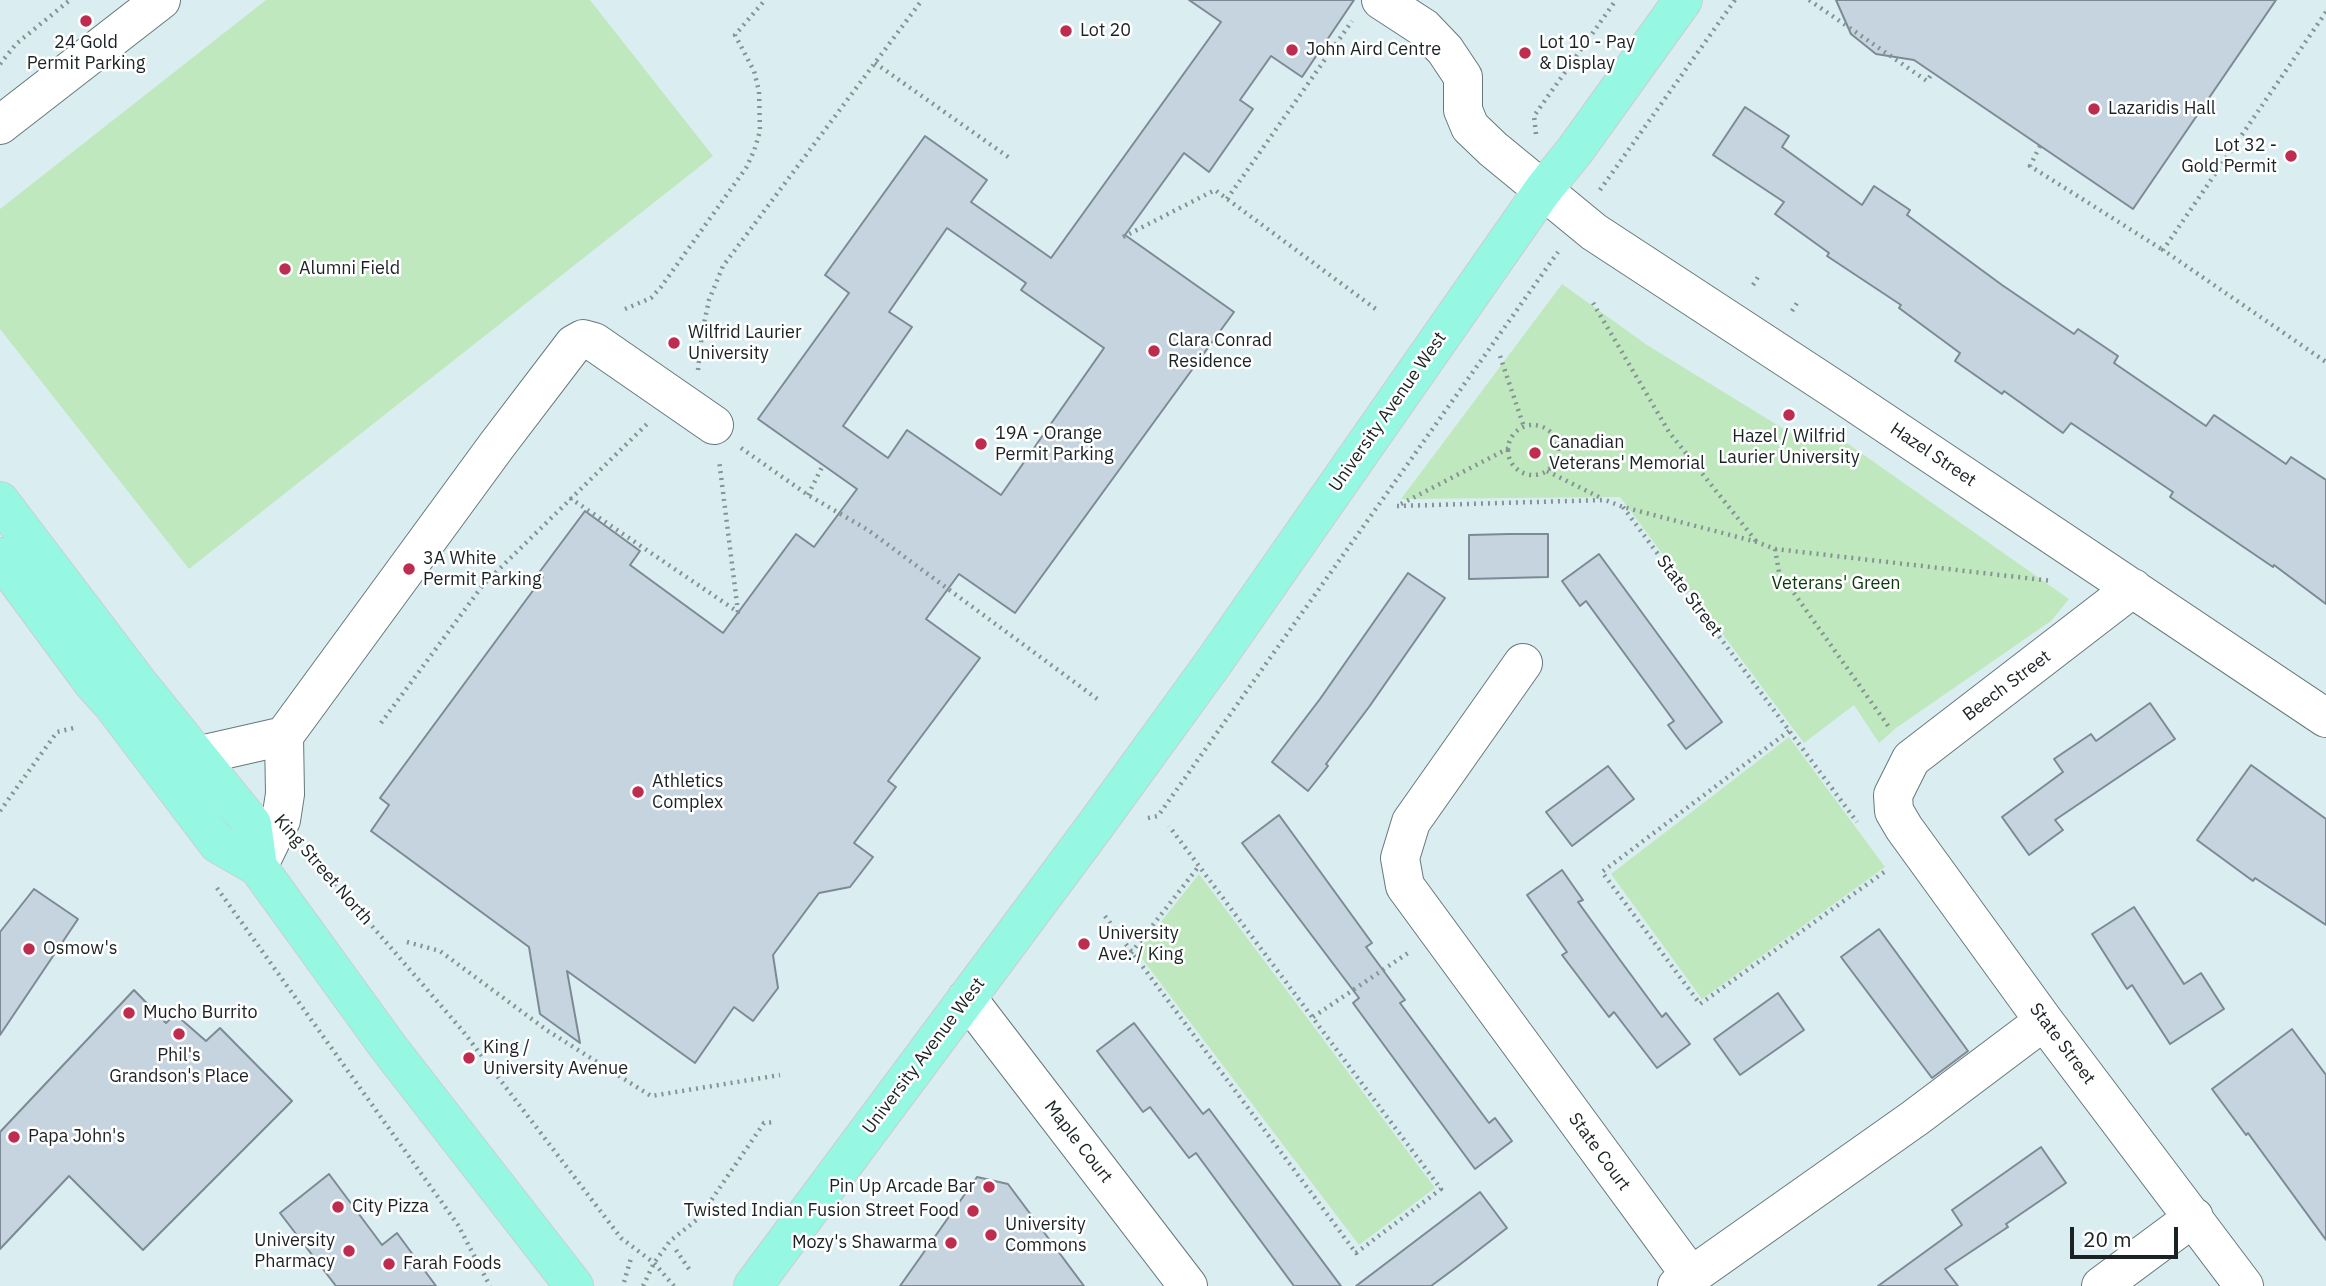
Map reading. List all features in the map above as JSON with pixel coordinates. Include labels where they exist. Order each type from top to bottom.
[{"type":"main road","name":"University Avenue West","points":[[753,1286],[1095,826],[1297,545],[1543,190],[1684,0]]},
{"type":"main road","name":"King Street North","points":[[0,501],[139,684],[252,824],[258,867]]},
{"type":"main road","name":"King Street North","points":[[0,557],[218,844],[258,867],[396,1056],[574,1286]]},
{"type":"street","points":[[0,125],[161,0]]},
{"type":"street","name":"Hazel Street","points":[[1367,10],[1424,29],[1445,50],[1463,77],[1463,110],[1470,127],[1594,232],[2326,718]]},
{"type":"street","points":[[258,867],[281,820],[285,794],[285,736],[574,344],[583,339],[594,342],[714,425]]},
{"type":"street","name":"Beech Street","points":[[1894,795],[1911,759],[2133,588]]},
{"type":"street","name":"State Court","points":[[1523,663],[1411,822],[1400,858],[1405,886],[1684,1281],[1915,1118],[2044,1021]]},
{"type":"street","points":[[196,755],[285,736]]},
{"type":"street","name":"State Street","points":[[1894,795],[1894,811],[1904,828],[2044,1021],[2245,1286]]},
{"type":"street","name":"Maple Court","points":[[968,998],[1188,1286]]},
{"type":"street","points":[[2101,1286],[2194,1217]]},
{"type":"path","points":[[0,64],[16,44],[70,0]]},
{"type":"path","points":[[625,309],[651,298],[661,287],[746,168],[760,131],[759,91],[754,71],[735,35],[765,0]]},
{"type":"path","points":[[570,498],[738,612],[714,425],[698,374],[709,300],[723,266],[922,0]]},
{"type":"path","points":[[1534,116],[1616,0]]},
{"type":"path","points":[[1609,176],[1735,0]]},
{"type":"path","points":[[1809,0],[1927,80],[1933,72]]},
{"type":"path","points":[[1227,199],[1367,10]]},
{"type":"path","points":[[2163,250],[2326,12]]},
{"type":"path","points":[[875,63],[1011,159]]},
{"type":"path","points":[[2040,146],[2030,166],[2163,250],[2326,362]]},
{"type":"path","points":[[1123,237],[1215,191],[1377,310]]},
{"type":"path","points":[[1095,826],[1158,816],[1551,262]]},
{"type":"path","points":[[1753,285],[1758,277]]},
{"type":"path","points":[[1593,303],[1669,432],[1757,542]]},
{"type":"path","points":[[1791,311],[1797,303]]},
{"type":"path","points":[[1500,356],[1524,427]]},
{"type":"path","points":[[381,723],[483,585],[675,399]]},
{"type":"path","points":[[714,425],[734,443],[808,495],[868,530],[1100,701]]},
{"type":"path","points":[[1540,426],[1553,434],[1557,442],[1557,458],[1547,471],[1540,474],[1524,473],[1512,463],[1508,448],[1513,435],[1524,427],[1540,426]]},
{"type":"path","points":[[1508,448],[1397,506],[1605,500]]},
{"type":"path","points":[[808,495],[823,465]]},
{"type":"path","points":[[1547,471],[1623,507],[1757,542],[1776,550],[2062,582]]},
{"type":"path","name":"State Street","points":[[1623,507],[1857,822]]},
{"type":"path","points":[[1776,550],[1779,572],[1891,731]]},
{"type":"path","points":[[0,811],[57,732],[78,727]]},
{"type":"path","points":[[1789,731],[1602,872],[1700,1004],[1891,867]]},
{"type":"path","name":"King Street North","points":[[281,820],[462,1030],[621,1238],[654,1263],[674,1286]]},
{"type":"path","points":[[1105,916],[1356,1253],[1441,1189],[1169,826]]},
{"type":"path","points":[[1131,953],[1199,866]]},
{"type":"path","points":[[215,886],[458,1225],[490,1286]]},
{"type":"path","points":[[1313,1017],[1438,933]]},
{"type":"path","points":[[407,942],[440,951],[548,1031],[651,1096],[780,1075]]},
{"type":"path","points":[[643,1286],[654,1263],[670,1241],[699,1218],[764,1124],[776,1122]]},
{"type":"path","points":[[676,1250],[689,1269]]},
{"type":"path","points":[[624,1282],[632,1255]]},
{"type":"green space","name":"Alumni Field","points":[[266,0],[590,0],[713,156],[189,569],[0,329],[0,209]]},
{"type":"green space","name":"Veterans' Green","points":[[1562,284],[1647,345],[1792,434],[1844,441],[2069,599],[2051,621],[1896,728],[1879,743],[1854,705],[1804,743],[1620,497],[1401,499]]},
{"type":"green space","points":[[1789,737],[1885,867],[1702,999],[1611,874]]},
{"type":"green space","points":[[1199,874],[1435,1188],[1359,1245],[1137,952]]},
{"type":"building","name":"Athletics Complex","points":[[1189,0],[1354,0],[1302,77],[1271,56],[1240,100],[1253,109],[1209,172],[1184,153],[1125,235],[1234,312],[1015,613],[959,574],[926,619],[980,658],[888,781],[896,787],[854,843],[873,857],[850,887],[819,893],[773,955],[778,988],[753,1021],[734,1007],[695,1063],[567,971],[580,1043],[540,1014],[529,947],[371,831],[389,805],[380,798],[543,577],[538,574],[585,511],[640,551],[630,565],[723,633],[796,534],[814,547],[857,489],[758,419],[849,293],[825,275],[925,136],[987,180],[971,202],[1051,258],[1221,22]],"holes":[[[947,228],[1026,283],[1021,290],[1104,348],[1001,495],[907,430],[888,458],[843,426],[912,327],[889,312]]]},
{"type":"building","name":"Lazaridis Hall","points":[[1836,0],[2276,0],[2133,209],[1914,60],[1876,54],[1851,34]]},
{"type":"building","points":[[1745,107],[1789,136],[1782,147],[1862,205],[1874,186],[1910,210],[1907,215],[2002,285],[2074,334],[2078,329],[2118,356],[2114,363],[2206,426],[2214,415],[2286,464],[2291,457],[2326,480],[2326,604],[2274,565],[2273,567],[2170,497],[2173,492],[2071,423],[2063,433],[2004,391],[2002,394],[1955,361],[1960,353],[1899,308],[1901,305],[1827,256],[1829,253],[1775,214],[1784,202],[1713,155]]},
{"type":"building","points":[[1548,534],[1548,577],[1469,579],[1469,535]]},
{"type":"building","points":[[1599,554],[1722,722],[1686,749],[1668,725],[1674,721],[1586,601],[1580,606],[1562,581]]},
{"type":"building","points":[[1408,573],[1445,598],[1308,791],[1272,762],[1320,699]]},
{"type":"building","points":[[2150,703],[2175,739],[2055,820],[2063,830],[2029,855],[2002,817],[2063,772],[2054,759],[2091,734],[2096,741]]},
{"type":"building","points":[[2251,765],[2326,819],[2326,925],[2255,878],[2253,881],[2197,840]]},
{"type":"building","points":[[1608,766],[1634,799],[1572,846],[1546,812]]},
{"type":"building","points":[[1279,815],[1372,943],[1366,947],[1405,1000],[1400,1003],[1489,1123],[1495,1118],[1512,1141],[1475,1169],[1353,1003],[1359,998],[1242,843]]},
{"type":"building","points":[[1562,870],[1583,900],[1578,902],[1620,960],[1662,1017],[1666,1013],[1690,1044],[1657,1068],[1614,1012],[1609,1017],[1562,955],[1567,952],[1527,895]]},
{"type":"building","name":"Osmow's","points":[[34,889],[78,919],[0,1035],[0,932]]},
{"type":"building","points":[[2134,907],[2184,984],[2201,973],[2224,1009],[2170,1044],[2132,985],[2127,989],[2092,934]]},
{"type":"building","points":[[1879,929],[1968,1051],[1932,1078],[1841,957]]},
{"type":"building","points":[[134,990],[166,1023],[175,1014],[206,1041],[220,1028],[292,1101],[143,1250],[69,1176],[0,1249],[0,1132]]},
{"type":"building","points":[[1778,993],[1804,1030],[1740,1075],[1714,1039]]},
{"type":"building","points":[[1134,1023],[1203,1114],[1209,1109],[1341,1286],[1294,1286],[1196,1153],[1189,1158],[1150,1107],[1143,1112],[1097,1051]]},
{"type":"building","points":[[2292,1029],[2326,1075],[2326,1240],[2248,1133],[2246,1135],[2212,1089]]},
{"type":"building","points":[[2041,1147],[2066,1183],[2006,1224],[2008,1227],[1945,1269],[1958,1286],[1878,1286],[1962,1225],[1952,1210]]},
{"type":"building","points":[[329,1174],[382,1245],[397,1233],[436,1286],[336,1286],[280,1213]]},
{"type":"building","name":"University Commons","points":[[977,1177],[1008,1184],[1084,1286],[900,1286]]},
{"type":"building","points":[[1480,1192],[1507,1228],[1458,1266],[1431,1286],[1356,1286]]},
{"type":"place","name":"24 Gold Permit Parking","points":[[86,21]]},
{"type":"place","name":"Lot 20","points":[[1066,31]]},
{"type":"place","name":"John Aird Centre","points":[[1292,50]]},
{"type":"place","name":"Lot 10 - Pay & Display","points":[[1525,53]]},
{"type":"place","name":"Lazaridis Hall","points":[[2094,109]]},
{"type":"place","name":"Lot 32 - Gold Permit","points":[[2291,156]]},
{"type":"place","name":"Alumni Field","points":[[285,269]]},
{"type":"place","name":"Wilfrid Laurier University","points":[[674,343]]},
{"type":"place","name":"Clara Conrad Residence","points":[[1154,351]]},
{"type":"place","name":"Hazel / Wilfrid Laurier University","points":[[1789,415]]},
{"type":"place","name":"19A - Orange Permit Parking","points":[[981,444]]},
{"type":"place","name":"Canadian Veterans' Memorial","points":[[1535,453]]},
{"type":"place","name":"3A White Permit Parking","points":[[409,569]]},
{"type":"place","name":"Athletics Complex","points":[[638,792]]},
{"type":"place","name":"University Ave. / King","points":[[1084,944]]},
{"type":"place","name":"Osmow's","points":[[29,949]]},
{"type":"place","name":"Mucho Burrito","points":[[129,1013]]},
{"type":"place","name":"Phil's Grandson's Place","points":[[179,1034]]},
{"type":"place","name":"King / University Avenue","points":[[469,1058]]},
{"type":"place","name":"Papa John's","points":[[14,1137]]},
{"type":"place","name":"Pin Up Arcade Bar","points":[[989,1187]]},
{"type":"place","name":"City Pizza","points":[[338,1207]]},
{"type":"place","name":"Twisted Indian Fusion Street Food","points":[[973,1211]]},
{"type":"place","name":"University Commons","points":[[991,1235]]},
{"type":"place","name":"Mozy's Shawarma","points":[[951,1243]]},
{"type":"place","name":"University Pharmacy","points":[[349,1251]]},
{"type":"place","name":"Farah Foods","points":[[389,1264]]}]
